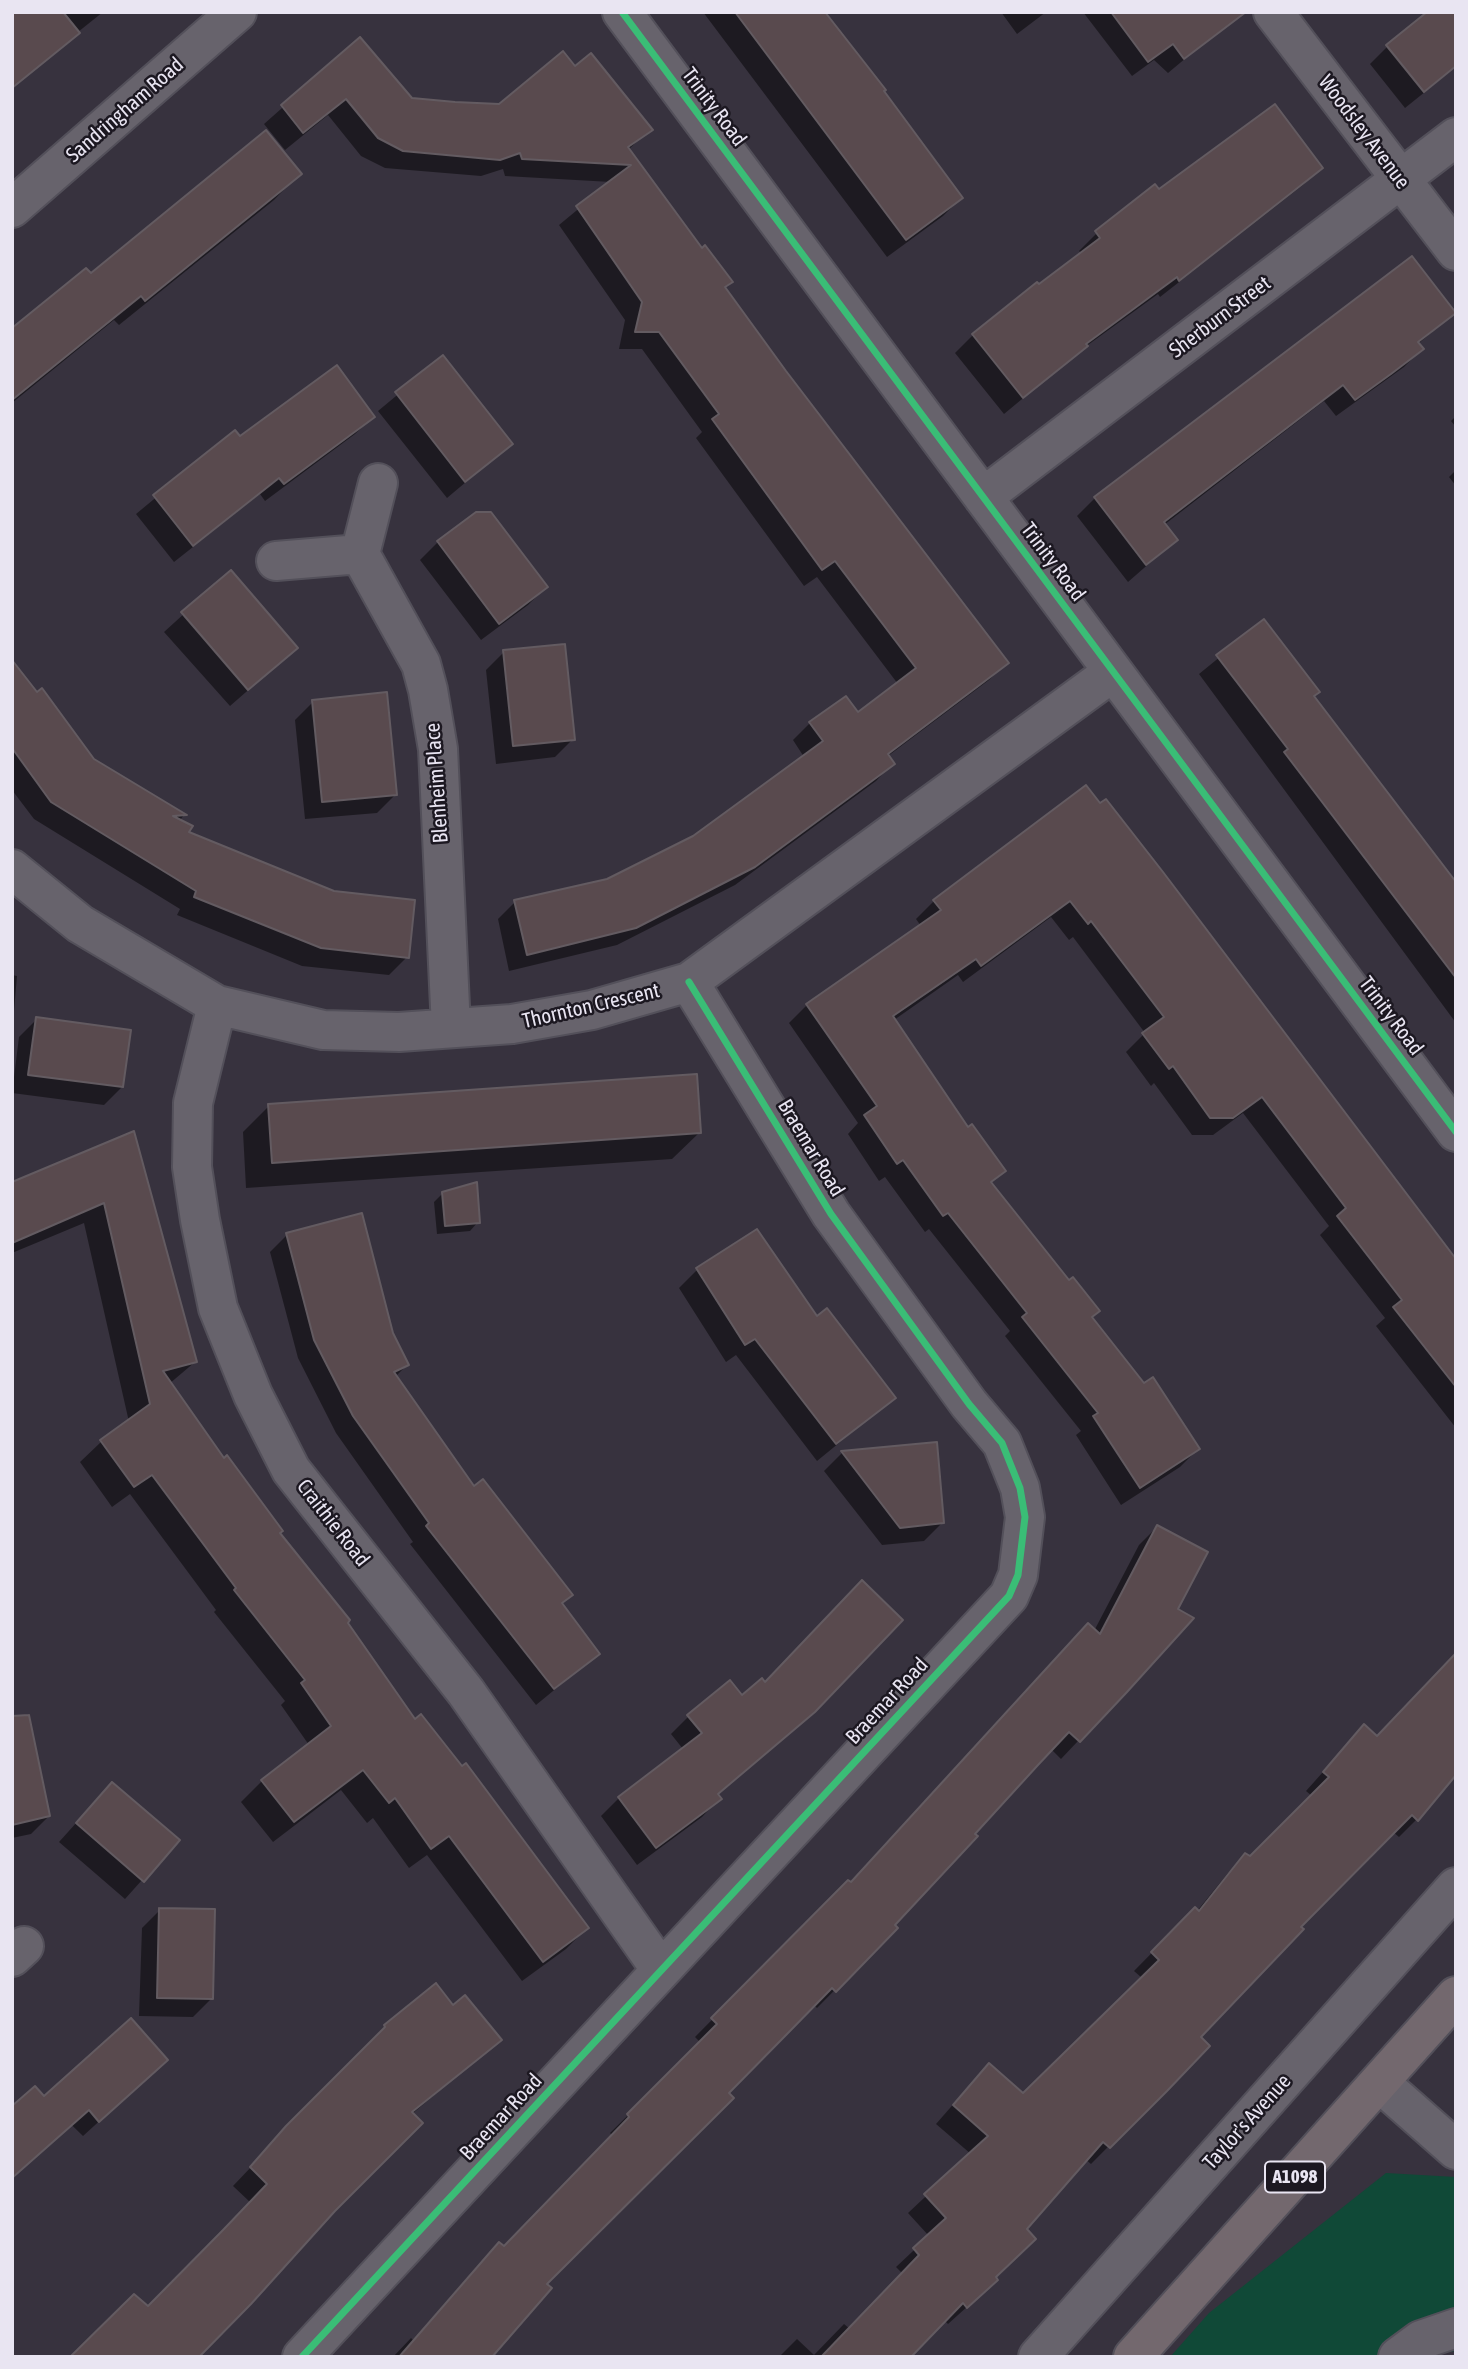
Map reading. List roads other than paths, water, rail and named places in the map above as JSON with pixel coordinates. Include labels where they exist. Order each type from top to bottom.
[{"type":"main road","name":"A1098","points":[[1133,2357],[1456,1997]]},
{"type":"street","name":"Sandringham Road","points":[[12,208],[237,12]]},
{"type":"street","name":"Trinity Road","points":[[622,12],[1456,1132]]},
{"type":"street","name":"Woodsley Avenue","points":[[1273,12],[1456,251]]},
{"type":"street","name":"Sherburn Street","points":[[984,498],[1456,137]]},
{"type":"street","points":[[276,561],[360,554],[378,483]]},
{"type":"street","name":"Blenheim Place","points":[[360,554],[421,664],[428,690],[438,749],[451,1028]]},
{"type":"street","name":"Thornton Crescent","points":[[12,869],[80,924],[217,1005],[323,1030],[399,1032],[512,1024],[592,1010],[689,982],[1113,672]]},
{"type":"street","name":"Braemar Road","points":[[302,2357],[1009,1596],[1023,1549],[1025,1517],[1020,1488],[1002,1443],[969,1404],[831,1214],[689,982]]},
{"type":"street","name":"Craithie Road","points":[[217,1005],[193,1103],[192,1167],[218,1308],[253,1395],[291,1470],[466,1692],[661,1970]]},
{"type":"street","name":"Taylor's Avenue","points":[[1038,2357],[1456,1887]]},
{"type":"street","points":[[1380,2082],[1456,2150]]},
{"type":"street","points":[[1398,2357],[1421,2340],[1456,2328]]}]
